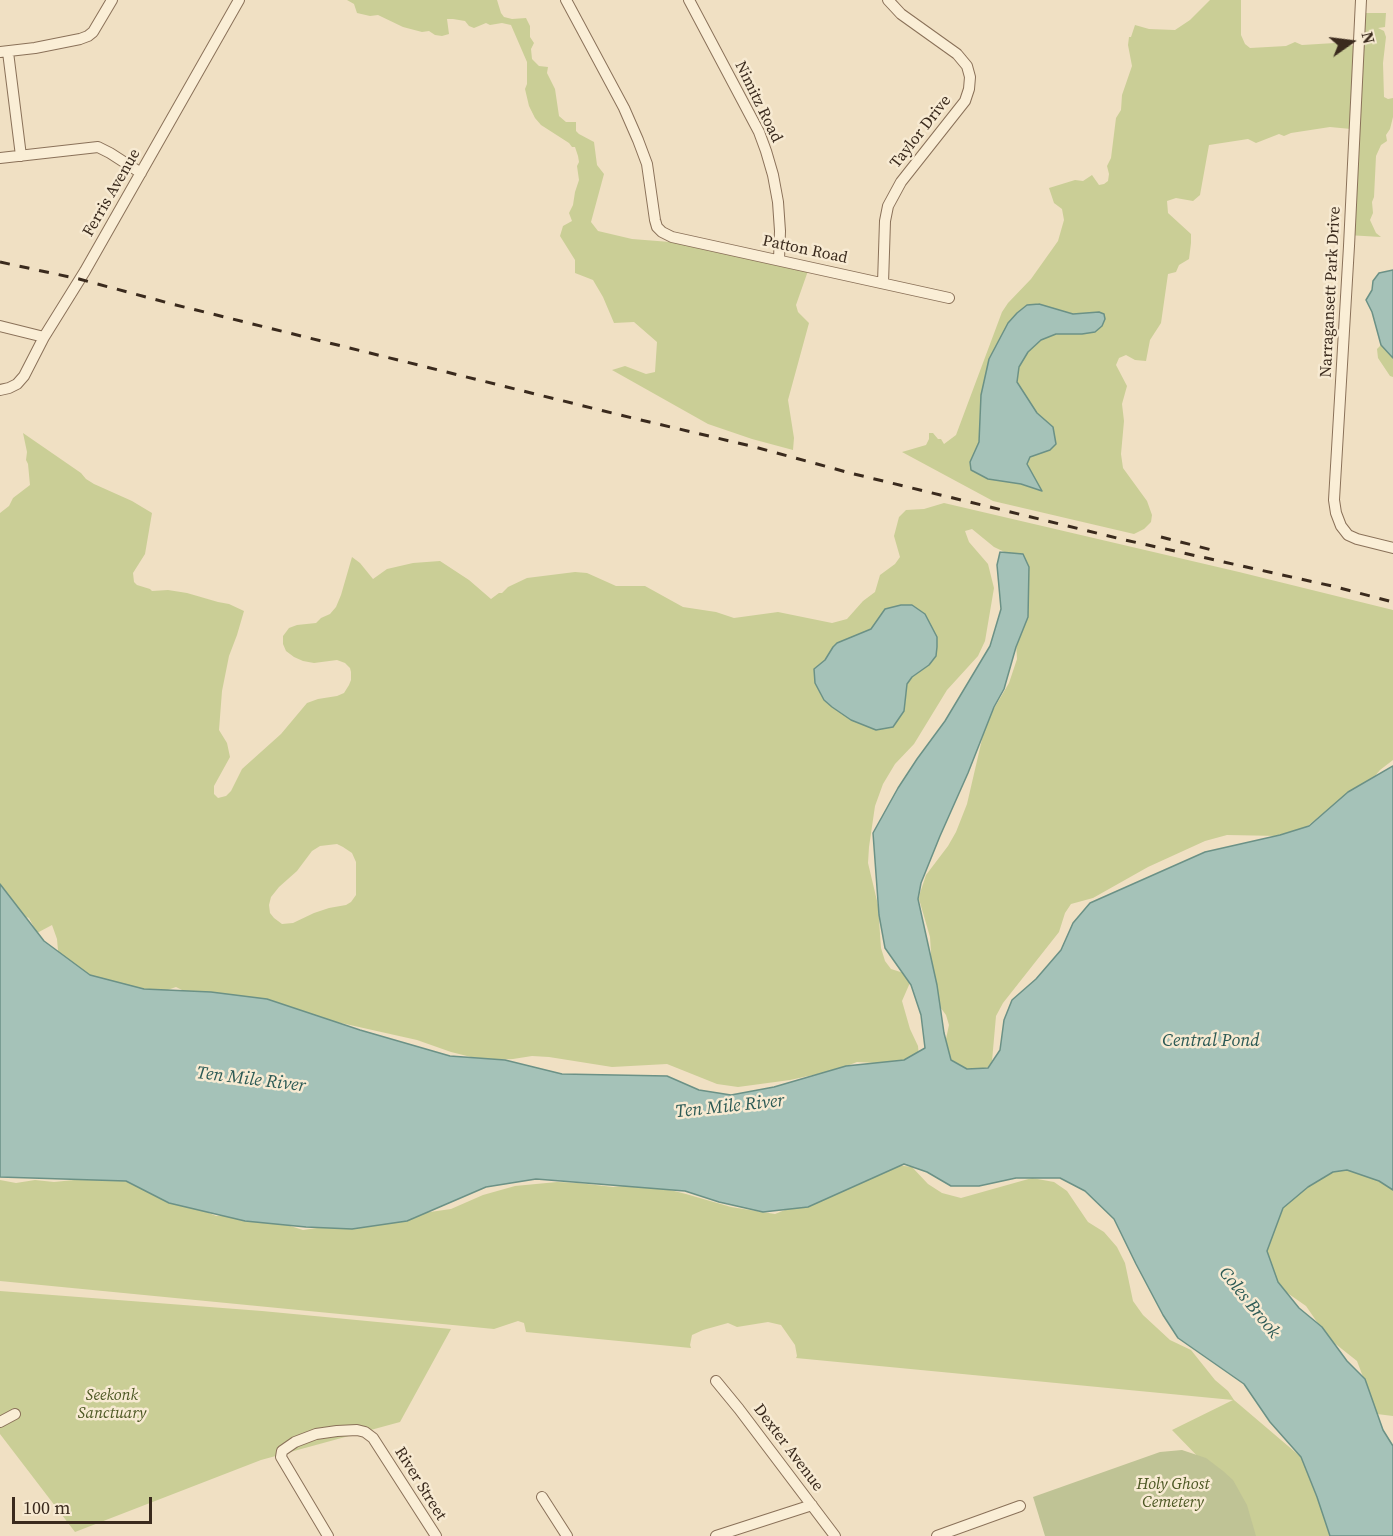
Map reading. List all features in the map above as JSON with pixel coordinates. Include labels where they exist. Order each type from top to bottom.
[{"type":"street","points":[[21,156],[4,52],[35,48],[88,36],[93,32],[112,0]]},
{"type":"street","name":"Ferris Avenue","points":[[0,390],[16,384],[24,376],[239,0]]},
{"type":"street","name":"Patton Road","points":[[566,0],[624,108],[638,140],[646,164],[657,228],[662,232],[672,237],[949,298]]},
{"type":"street","name":"Nimitz Road","points":[[689,0],[759,132],[766,151],[778,202],[779,260]]},
{"type":"street","name":"Narragansett Park Drive","points":[[1361,0],[1334,500],[1341,526],[1348,535],[1393,548]]},
{"type":"street","name":"Taylor Drive","points":[[884,283],[885,221],[888,206],[901,182],[965,100],[970,77],[967,66],[957,54],[902,14],[891,1]]},
{"type":"street","points":[[0,158],[98,147],[141,173]]},
{"type":"street","points":[[0,326],[45,337]]},
{"type":"street","name":"Dexter Avenue","points":[[716,1381],[740,1409],[835,1536]]},
{"type":"street","points":[[0,1422],[15,1414]]},
{"type":"street","name":"River Street","points":[[328,1536],[280,1457],[282,1451],[295,1442],[316,1434],[357,1430],[373,1438],[436,1536]]},
{"type":"street","points":[[542,1497],[567,1536]]},
{"type":"street","points":[[716,1536],[812,1505]]},
{"type":"street","points":[[938,1536],[1020,1506]]},
{"type":"green space","points":[[347,0],[497,0],[504,17],[526,18],[530,26],[530,37],[534,43],[531,49],[532,59],[539,66],[548,67],[547,73],[555,89],[559,116],[566,122],[576,122],[576,131],[594,142],[597,165],[604,174],[591,222],[598,231],[632,239],[678,241],[809,268],[796,305],[798,312],[809,323],[788,400],[794,438],[793,450],[708,424],[612,370],[625,366],[646,374],[655,372],[657,342],[634,322],[614,323],[593,280],[575,273],[575,260],[560,236],[563,226],[572,221],[569,213],[579,180],[578,156],[575,147],[541,125],[535,118],[525,89],[527,62],[511,25],[486,23],[474,28],[465,21],[447,19],[449,34],[435,35],[429,31],[422,32],[403,27],[378,15],[357,13],[354,4]]},
{"type":"green space","points":[[1210,0],[1241,0],[1241,35],[1245,44],[1250,48],[1286,46],[1295,42],[1302,45],[1335,43],[1357,46],[1363,13],[1386,13],[1385,27],[1378,28],[1384,31],[1386,37],[1383,63],[1384,97],[1393,98],[1393,117],[1386,135],[1387,141],[1381,145],[1376,156],[1373,213],[1370,220],[1376,233],[1381,237],[1347,235],[1351,129],[1330,127],[1284,136],[1279,134],[1256,143],[1248,139],[1209,145],[1200,195],[1193,201],[1176,198],[1167,201],[1168,213],[1191,234],[1189,259],[1179,265],[1176,272],[1168,274],[1161,323],[1150,340],[1146,361],[1135,360],[1126,355],[1119,358],[1116,365],[1127,386],[1122,404],[1123,468],[1147,501],[1152,515],[1151,522],[1134,534],[993,501],[902,452],[926,445],[929,433],[933,433],[944,444],[956,435],[1002,312],[1031,279],[1058,241],[1064,220],[1062,209],[1054,203],[1049,188],[1075,180],[1083,181],[1092,175],[1099,185],[1108,181],[1107,166],[1111,158],[1116,118],[1121,110],[1122,95],[1132,66],[1128,45],[1135,25],[1149,29],[1175,30],[1190,20]],"holes":[[[1039,304],[1073,314],[1099,312],[1082,334],[1056,334],[1041,340],[1028,352],[1019,367],[1017,382],[1037,413],[1053,427],[1050,450],[1030,457],[1027,464],[1041,491],[1021,484],[988,479],[970,462],[979,442],[981,395],[989,359],[1008,323],[1027,305]]]},
{"type":"green space","points":[[1381,345],[1393,358],[1393,377],[1378,358],[1377,349]]},
{"type":"green space","points":[[23,433],[94,484],[152,513],[145,554],[133,573],[134,582],[137,585],[152,591],[168,590],[187,593],[229,604],[244,611],[229,656],[222,691],[219,730],[227,743],[230,757],[214,786],[214,794],[218,798],[226,796],[231,791],[242,769],[281,734],[307,703],[344,693],[349,685],[351,672],[345,663],[337,660],[314,663],[303,661],[286,651],[283,636],[289,628],[316,623],[330,614],[341,595],[352,557],[373,579],[387,569],[413,563],[440,561],[469,580],[491,599],[527,578],[575,572],[587,573],[616,586],[645,586],[683,607],[716,612],[734,618],[778,612],[832,623],[847,619],[863,601],[875,592],[880,575],[895,564],[900,557],[894,536],[899,517],[906,510],[924,509],[944,503],[1393,610],[1393,760],[1380,770],[1359,795],[1326,811],[1300,832],[1280,836],[1227,835],[1205,841],[1148,867],[1093,898],[1071,904],[1065,913],[1059,932],[1003,1003],[996,1016],[992,1061],[988,1067],[977,1072],[955,1069],[944,1048],[949,1025],[946,1015],[926,988],[931,952],[930,937],[919,899],[926,875],[956,832],[967,804],[986,722],[1009,683],[1017,659],[1011,555],[994,547],[972,529],[965,531],[969,542],[988,564],[994,588],[985,641],[978,656],[947,690],[914,744],[895,764],[883,784],[875,806],[869,847],[868,863],[878,905],[881,948],[885,961],[891,969],[910,975],[909,985],[902,1001],[910,1029],[918,1046],[919,1057],[895,1064],[857,1062],[836,1070],[790,1080],[738,1087],[717,1084],[667,1064],[612,1067],[549,1057],[532,1056],[494,1060],[471,1057],[417,1040],[341,1023],[192,995],[176,987],[143,1001],[59,962],[57,939],[52,925],[37,933],[29,918],[12,911],[0,899],[0,513],[9,506],[13,498],[30,485]],"holes":[[[901,605],[929,665],[912,677],[907,684],[904,711],[814,669],[826,660],[837,643],[871,629],[885,609]],[[337,844],[352,853],[356,862],[356,895],[351,902],[314,913],[293,923],[282,924],[274,918],[270,913],[269,905],[271,897],[279,887],[297,871],[312,851],[320,846]]]},
{"type":"green space","points":[[896,1165],[912,1167],[928,1184],[942,1193],[961,1198],[1032,1178],[1054,1182],[1067,1191],[1088,1222],[1104,1232],[1117,1247],[1125,1263],[1133,1301],[1143,1315],[1170,1340],[1191,1350],[1234,1400],[1301,1457],[1332,1536],[1247,1536],[1239,1499],[1172,1430],[1233,1400],[796,1358],[795,1345],[781,1325],[768,1322],[737,1327],[728,1323],[703,1330],[692,1335],[691,1348],[526,1332],[524,1323],[518,1321],[494,1329],[0,1281],[0,1180],[16,1183],[94,1178],[131,1180],[216,1216],[232,1215],[303,1230],[451,1209],[483,1195],[515,1186],[557,1182],[613,1187],[634,1185],[658,1187],[731,1207],[775,1214]]},
{"type":"green space","points":[[1340,1166],[1373,1174],[1393,1188],[1393,1416],[1377,1414],[1357,1361],[1328,1338],[1306,1306],[1273,1283],[1258,1255],[1274,1204]]},
{"type":"green space","name":"Seekonk Sanctuary","points":[[0,1291],[262,1311],[451,1329],[400,1422],[261,1460],[75,1532],[0,1434]]},
{"type":"green space","name":"Holy Ghost Cemetery","points":[[1182,1450],[1206,1458],[1233,1480],[1247,1505],[1256,1536],[1045,1536],[1033,1497],[1160,1452]]},
{"type":"water","points":[[1393,270],[1393,358],[1381,345],[1372,312],[1366,300],[1372,290],[1373,281],[1379,273]]},
{"type":"water","points":[[1039,304],[1073,314],[1099,312],[1104,314],[1105,319],[1102,326],[1095,332],[1056,334],[1041,340],[1028,352],[1019,367],[1017,382],[1037,413],[1053,427],[1056,444],[1050,450],[1030,457],[1027,464],[1042,491],[1021,484],[988,479],[971,470],[970,462],[979,442],[981,395],[989,359],[1008,323],[1017,313],[1027,305]]},
{"type":"water","name":"Central Pond","points":[[1000,552],[1023,554],[1029,567],[1028,617],[1016,647],[1004,689],[994,707],[940,836],[921,883],[918,899],[951,1060],[967,1069],[988,1068],[1000,1050],[1004,1020],[1012,1000],[1036,979],[1061,950],[1073,923],[1090,903],[1205,852],[1309,826],[1348,792],[1393,766],[1393,1190],[1379,1181],[1347,1170],[1333,1172],[1308,1187],[1283,1208],[1267,1251],[1278,1282],[1299,1308],[1322,1327],[1347,1361],[1365,1379],[1383,1430],[1393,1446],[1393,1536],[1330,1536],[1301,1457],[1270,1422],[1244,1384],[1178,1338],[1163,1315],[1114,1219],[1085,1191],[1060,1178],[1016,1178],[979,1186],[951,1186],[927,1172],[904,1164],[808,1207],[763,1212],[685,1191],[536,1179],[486,1187],[407,1221],[352,1229],[245,1221],[169,1203],[126,1181],[0,1177],[0,884],[44,941],[90,975],[144,989],[211,992],[267,999],[360,1030],[450,1056],[505,1060],[562,1074],[667,1076],[699,1090],[731,1095],[774,1087],[846,1066],[904,1060],[925,1048],[921,1015],[911,985],[885,948],[879,915],[873,833],[898,788],[945,721],[990,646],[1001,609],[997,565]]},
{"type":"water","points":[[912,605],[925,614],[937,637],[936,656],[907,684],[904,711],[893,727],[876,730],[851,720],[824,700],[815,683],[814,669],[825,660],[837,643],[871,629],[885,609]]},
{"type":"railway","points":[[0,262],[79,279],[172,304],[755,447],[850,473],[1393,602]]},
{"type":"railway","points":[[1161,537],[1212,550]]},
{"type":"water label","name":"Ten Mile River","points":[[251,1080]]},
{"type":"water label","name":"Ten Mile River","points":[[730,1107]]},
{"type":"water label","name":"Coles Brook","points":[[1249,1303]]}]
